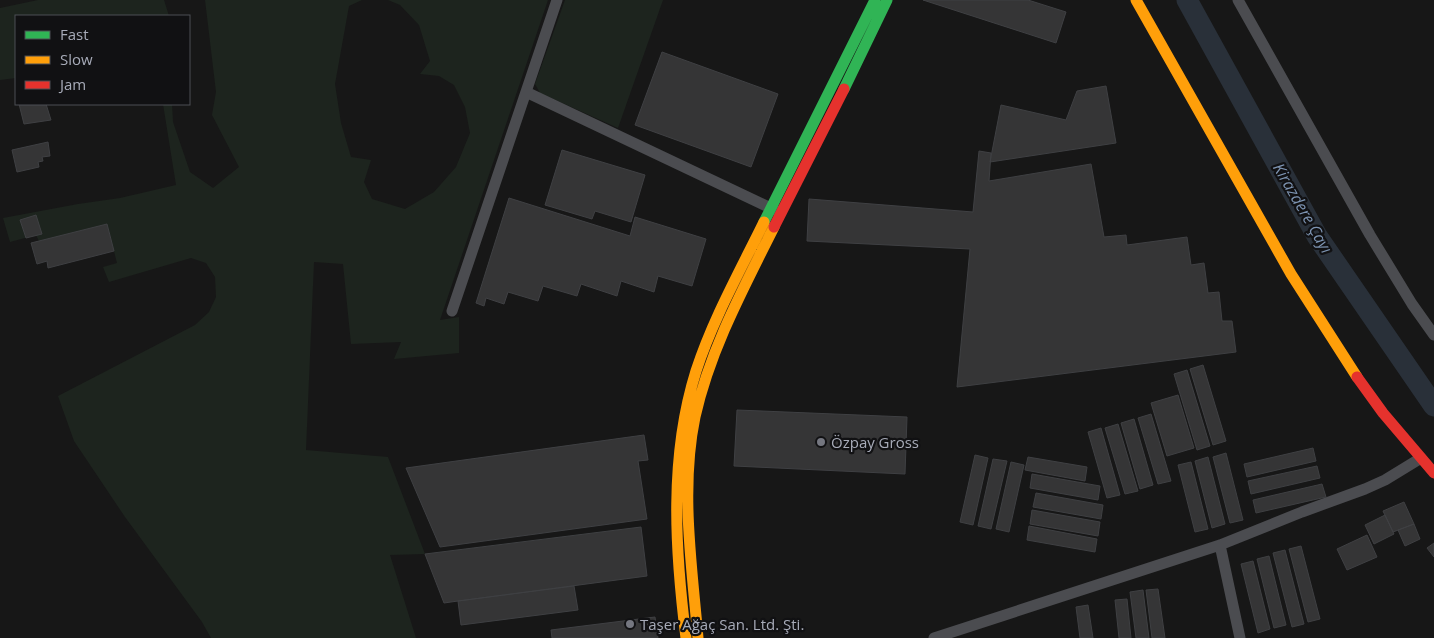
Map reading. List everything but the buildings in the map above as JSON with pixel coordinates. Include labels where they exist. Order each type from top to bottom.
[{"type":"main road","points":[[698,638],[688,506],[691,455],[696,418],[710,365],[776,211],[875,0]]},
{"type":"main road","points":[[686,638],[678,558],[677,517],[679,457],[693,381],[720,311],[776,211],[888,0]]},
{"type":"main road","points":[[1136,0],[1291,274],[1352,371],[1383,413],[1434,474]]},
{"type":"street","points":[[452,312],[557,0]]},
{"type":"street","points":[[1238,0],[1370,235],[1412,304],[1434,335]]},
{"type":"street","points":[[526,92],[776,211]]},
{"type":"street","points":[[934,638],[1220,545],[1365,489],[1385,480],[1421,458]]},
{"type":"street","points":[[1220,545],[1240,638]]},
{"type":"shaded area","points":[[38,0],[164,0],[169,15],[15,15],[15,78],[0,80],[0,8]]},
{"type":"shaded area","points":[[205,0],[362,0],[349,6],[335,84],[341,123],[351,157],[371,160],[364,182],[372,199],[405,209],[434,192],[456,167],[470,133],[465,107],[454,85],[439,76],[420,74],[430,61],[419,25],[400,5],[388,0],[548,0],[440,320],[459,317],[459,353],[394,359],[401,342],[351,344],[343,264],[314,262],[306,450],[388,457],[425,554],[390,555],[416,638],[211,638],[202,622],[125,517],[74,441],[58,396],[195,325],[209,312],[216,297],[215,277],[206,263],[191,258],[109,282],[103,267],[117,263],[107,224],[39,241],[36,235],[10,242],[3,218],[120,198],[176,185],[163,105],[172,105],[173,122],[190,172],[213,188],[239,167],[212,115],[216,92]]},
{"type":"shaded area","points":[[565,0],[663,0],[618,128],[540,93],[535,84]]},
{"type":"waterway","name":"Kirazdere Çayı","points":[[1187,0],[1317,236],[1434,406]]},
{"type":"traffic: fast","points":[[764,222],[875,0]]},
{"type":"traffic: fast","points":[[844,89],[887,0]]},
{"type":"traffic: slow","points":[[1136,0],[1291,274],[1357,377]]},
{"type":"traffic: slow","points":[[686,638],[679,571],[677,504],[678,470],[687,404],[696,371],[710,333],[764,222]]},
{"type":"traffic: slow","points":[[698,638],[690,555],[688,500],[688,472],[695,417],[701,392],[718,344],[774,227]]},
{"type":"traffic: jam","points":[[774,227],[844,89]]},
{"type":"traffic: jam","points":[[1357,377],[1383,413],[1434,473]]},
{"type":"place","name":"Özpay Gross","points":[[821,442]]},
{"type":"place","name":"Taşer Ağaç San. Ltd. Şti.","points":[[630,624]]}]
